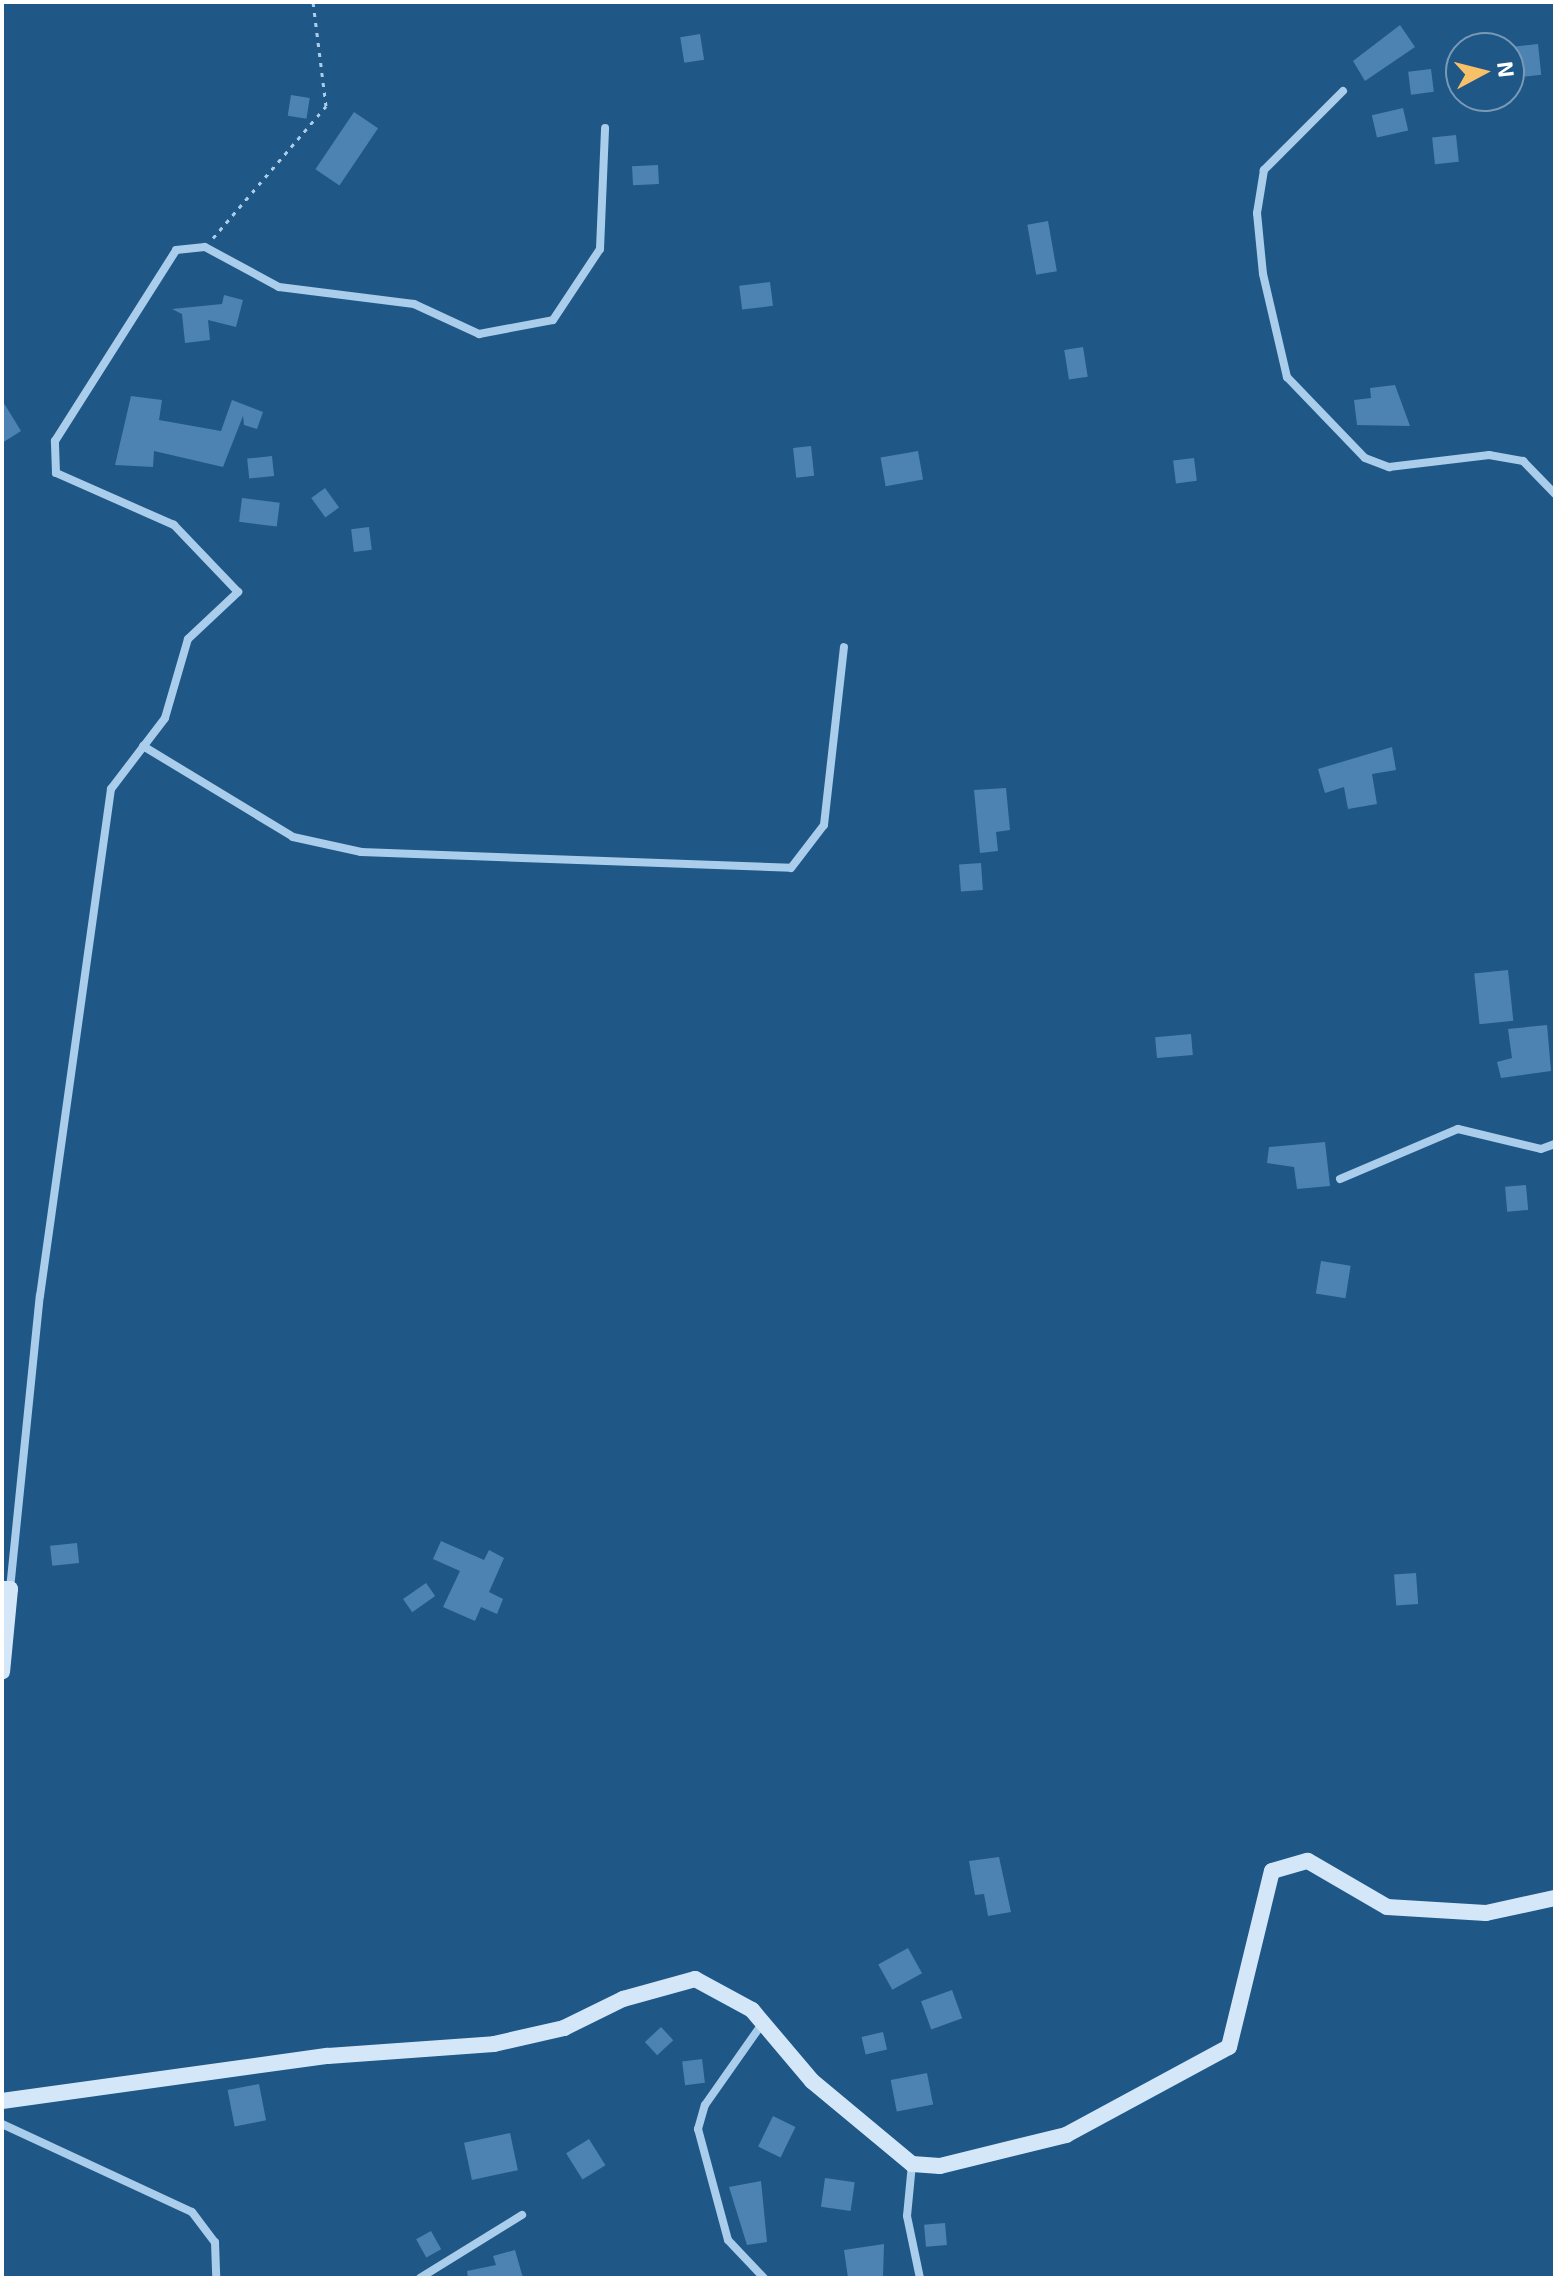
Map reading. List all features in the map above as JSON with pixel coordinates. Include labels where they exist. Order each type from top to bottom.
[{"type":"main road","points":[[2,1672],[6,1589]]},
{"type":"main road","points":[[2,2101],[328,2056],[494,2044],[564,2028],[623,1999],[695,1979],[764,2021],[812,2081],[912,2164],[940,2166],[1066,2135],[1229,2047],[1272,1871],[1308,1861],[1387,1907],[1486,1913],[1555,1898]]},
{"type":"street","points":[[1343,91],[1264,170],[1257,213],[1263,274],[1287,377],[1365,458],[1389,467],[1489,455],[1523,461],[1555,494]]},
{"type":"street","points":[[6,1589],[40,1296],[111,789],[165,718],[188,639],[238,592],[174,525],[56,473],[55,441],[176,250],[205,247],[279,287],[414,304],[479,334],[553,320],[600,249],[605,128]]},
{"type":"street","points":[[143,746],[293,837],[361,852],[791,868],[824,825],[844,647]]},
{"type":"street","points":[[1340,1179],[1458,1129],[1541,1149],[1555,1144]]},
{"type":"street","points":[[764,2021],[705,2105],[698,2129],[728,2240],[764,2278]]},
{"type":"street","points":[[2,2124],[192,2212],[215,2242],[216,2278]]},
{"type":"street","points":[[912,2164],[907,2216],[920,2278]]},
{"type":"street","points":[[420,2278],[522,2215]]},
{"type":"path","points":[[205,247],[326,106],[313,2]]},
{"type":"building","points":[[1400,25],[1415,47],[1365,81],[1353,61]]},
{"type":"building","points":[[700,34],[704,60],[684,63],[680,37]]},
{"type":"building","points":[[1538,44],[1541,75],[1525,77],[1525,45]]},
{"type":"building","points":[[1431,69],[1434,92],[1411,95],[1408,72]]},
{"type":"building","points":[[291,95],[310,98],[306,119],[288,116]]},
{"type":"building","points":[[1403,108],[1408,130],[1377,138],[1372,115]]},
{"type":"building","points":[[354,112],[378,128],[339,185],[315,169]]},
{"type":"building","points":[[1456,135],[1459,162],[1435,164],[1432,138]]},
{"type":"building","points":[[658,165],[659,184],[633,185],[632,166]]},
{"type":"building","points":[[1048,221],[1057,271],[1036,275],[1027,225]]},
{"type":"building","points":[[770,282],[773,306],[742,310],[739,286]]},
{"type":"building","points":[[224,295],[243,300],[236,327],[208,320],[210,340],[185,343],[182,314],[172,309],[222,304]]},
{"type":"building","points":[[1083,347],[1088,377],[1069,380],[1064,350]]},
{"type":"building","points":[[1395,385],[1410,426],[1357,425],[1354,400],[1371,398],[1370,388]]},
{"type":"building","points":[[131,396],[162,400],[159,420],[221,431],[232,400],[263,412],[257,429],[244,425],[243,416],[223,467],[154,451],[153,467],[115,465]]},
{"type":"building","points":[[2,400],[21,431],[2,443]]},
{"type":"building","points":[[811,446],[814,476],[796,478],[793,448]]},
{"type":"building","points":[[918,451],[923,480],[886,486],[881,458]]},
{"type":"building","points":[[272,456],[274,476],[249,479],[247,459]]},
{"type":"building","points":[[1194,458],[1197,481],[1176,483],[1173,461]]},
{"type":"building","points":[[325,488],[339,507],[325,517],[311,498]]},
{"type":"building","points":[[242,498],[280,503],[277,526],[239,522]]},
{"type":"building","points":[[369,527],[372,550],[354,552],[351,529]]},
{"type":"building","points":[[1392,747],[1396,770],[1372,774],[1377,804],[1348,809],[1344,787],[1325,793],[1318,769]]},
{"type":"building","points":[[1006,788],[1010,830],[996,832],[998,851],[980,853],[974,790]]},
{"type":"building","points":[[981,863],[983,890],[961,891],[959,865]]},
{"type":"building","points":[[1508,970],[1513,1021],[1480,1024],[1474,974]]},
{"type":"building","points":[[1547,1025],[1551,1071],[1501,1078],[1497,1062],[1512,1058],[1508,1029]]},
{"type":"building","points":[[1191,1034],[1193,1055],[1157,1058],[1155,1037]]},
{"type":"building","points":[[1325,1142],[1330,1186],[1297,1189],[1294,1167],[1267,1163],[1269,1147]]},
{"type":"building","points":[[1526,1185],[1528,1210],[1507,1212],[1505,1187]]},
{"type":"building","points":[[1321,1261],[1351,1266],[1345,1298],[1316,1294]]},
{"type":"building","points":[[441,1541],[484,1560],[489,1550],[504,1558],[489,1592],[503,1599],[497,1614],[481,1607],[475,1621],[443,1607],[460,1571],[433,1559]]},
{"type":"building","points":[[77,1543],[79,1563],[52,1566],[50,1546]]},
{"type":"building","points":[[1416,1573],[1418,1604],[1396,1605],[1394,1575]]},
{"type":"building","points":[[426,1583],[435,1596],[412,1612],[403,1599]]},
{"type":"building","points":[[999,1857],[1011,1912],[988,1916],[984,1894],[975,1895],[969,1861]]},
{"type":"building","points":[[908,1948],[922,1973],[892,1990],[878,1964]]},
{"type":"building","points":[[952,1990],[962,2018],[931,2029],[921,2001]]},
{"type":"building","points":[[661,2027],[673,2040],[657,2055],[645,2042]]},
{"type":"building","points":[[883,2032],[887,2050],[866,2054],[862,2037]]},
{"type":"building","points":[[702,2059],[705,2083],[685,2085],[682,2061]]},
{"type":"building","points":[[927,2073],[933,2104],[897,2111],[891,2080]]},
{"type":"building","points":[[259,2084],[266,2120],[235,2126],[228,2090]]},
{"type":"building","points":[[773,2116],[795,2127],[781,2158],[758,2147]]},
{"type":"building","points":[[510,2133],[518,2170],[472,2180],[464,2143]]},
{"type":"building","points":[[589,2139],[605,2165],[583,2180],[566,2153]]},
{"type":"building","points":[[825,2178],[855,2182],[851,2211],[821,2207]]},
{"type":"building","points":[[761,2181],[767,2242],[747,2245],[729,2187]]},
{"type":"building","points":[[945,2223],[947,2245],[926,2247],[924,2225]]},
{"type":"building","points":[[431,2231],[441,2249],[426,2258],[416,2239]]},
{"type":"building","points":[[884,2244],[883,2278],[848,2278],[844,2250]]},
{"type":"building","points":[[515,2250],[523,2278],[468,2278],[467,2271],[496,2265],[493,2256]]}]
